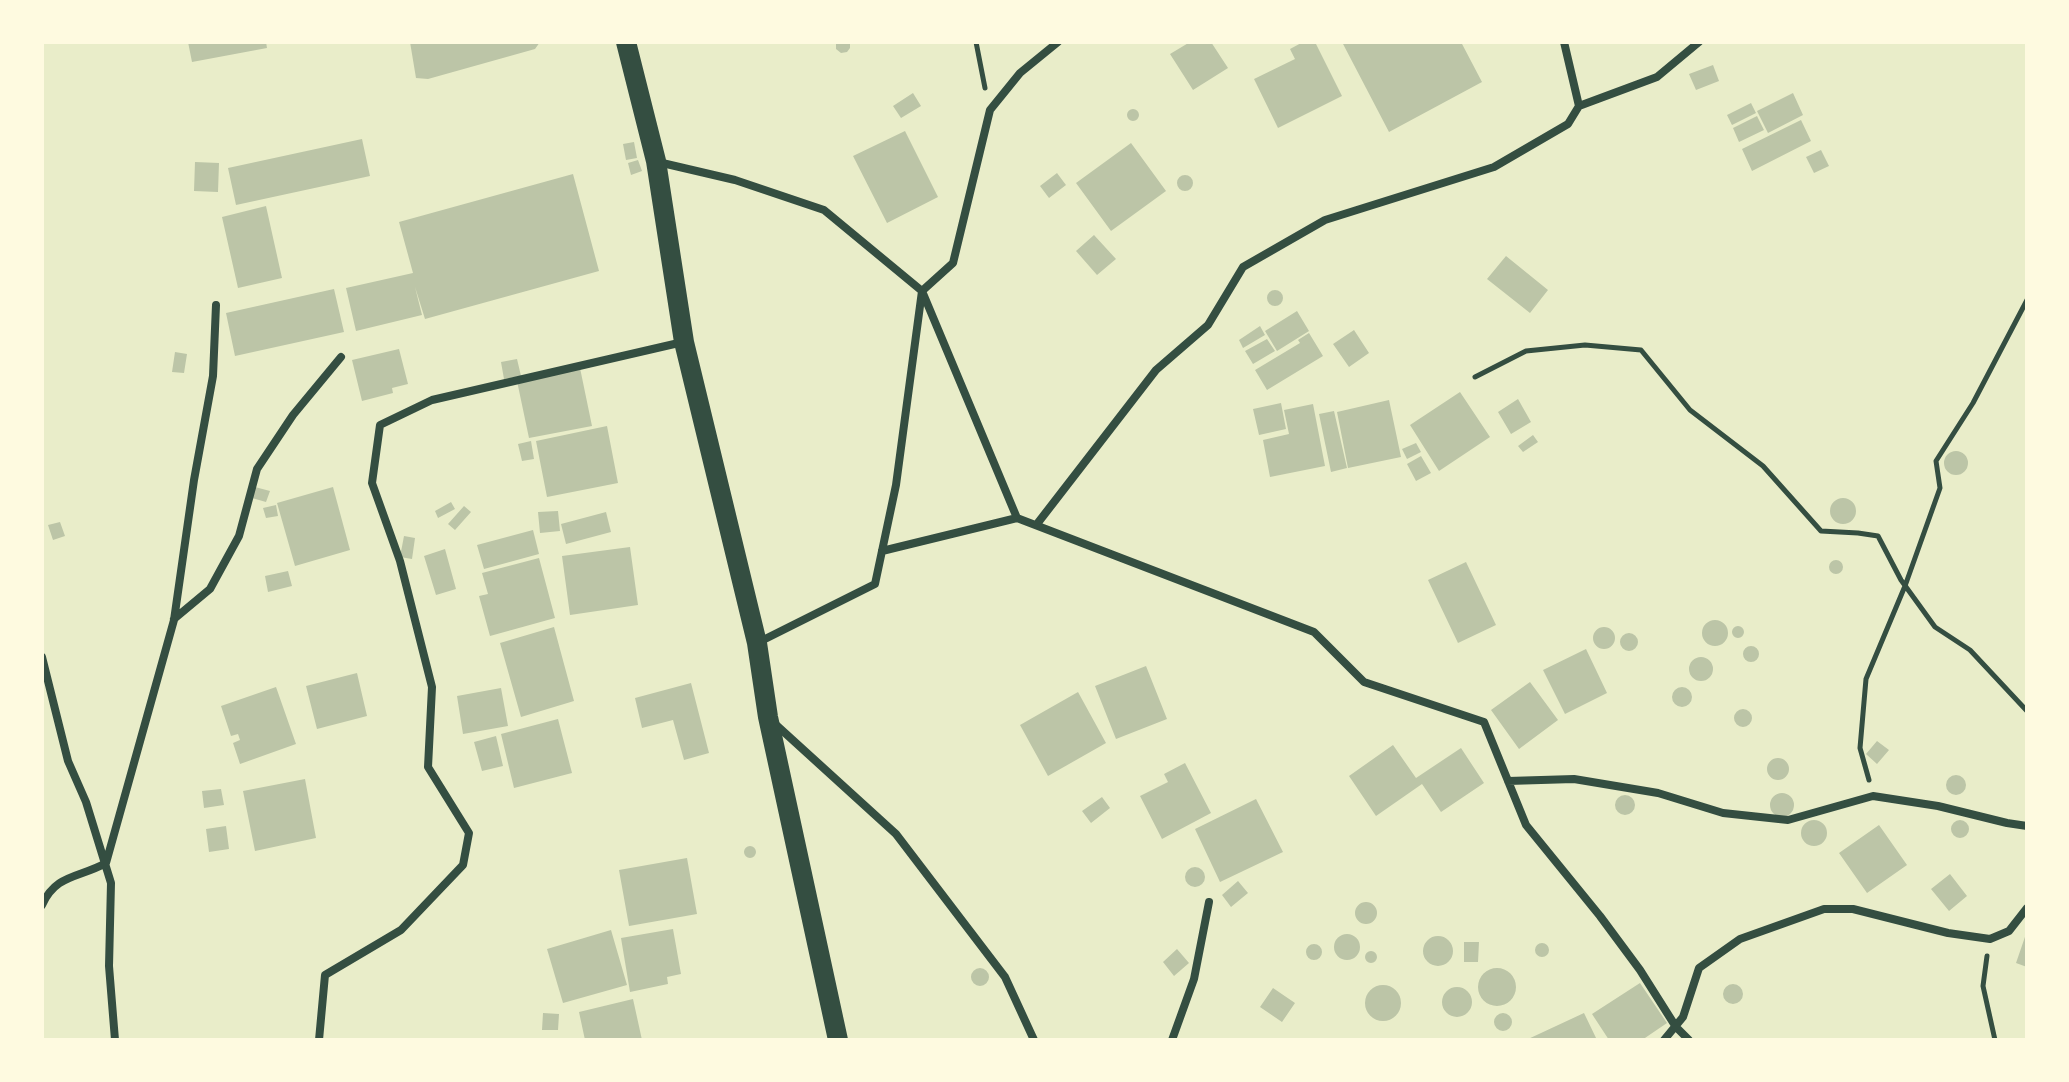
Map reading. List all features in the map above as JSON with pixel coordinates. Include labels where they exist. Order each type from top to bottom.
[{"type":"main road","points":[[626,42],[656,161],[684,342],[757,643],[768,717],[838,1040]]},
{"type":"street","points":[[757,643],[875,584],[896,485],[922,291],[953,263],[990,110],[1020,73],[1058,42]]},
{"type":"street","points":[[1564,42],[1579,106]]},
{"type":"street","points":[[1037,524],[1156,370],[1208,325],[1243,267],[1325,220],[1494,167],[1568,124],[1579,106],[1657,77],[1699,42]]},
{"type":"street","points":[[656,161],[735,180],[824,210],[922,291],[1017,518]]},
{"type":"street","points":[[42,905],[49,890],[64,880],[91,872],[106,863],[174,620],[213,376],[216,305]]},
{"type":"street","points":[[319,1040],[325,975],[401,930],[463,865],[469,833],[428,767],[432,687],[400,561],[372,483],[380,425],[432,400],[684,342]]},
{"type":"street","points":[[174,620],[210,589],[239,536],[257,469],[293,415],[341,357]]},
{"type":"street","points":[[882,551],[1017,518],[1314,632],[1364,682],[1484,722],[1526,825],[1608,927],[1676,1027],[1689,1040]]},
{"type":"street","points":[[42,657],[68,761],[86,802],[111,883],[109,966],[115,1040]]},
{"type":"street","points":[[768,717],[896,834],[1005,977],[1034,1040]]},
{"type":"street","points":[[1508,781],[1574,779],[1658,793],[1723,813],[1788,820],[1873,796],[1938,806],[2027,826]]},
{"type":"street","points":[[1172,1040],[1194,979],[1209,902]]},
{"type":"street","points":[[1664,1040],[1683,1017],[1699,968],[1740,939],[1824,909],[1853,909],[1948,933],[1990,939],[2009,931],[2027,908]]},
{"type":"path","points":[[976,42],[990,110]]},
{"type":"path","points":[[1873,796],[1860,748],[1866,679],[1905,586],[1940,488],[1936,461],[1973,403],[2027,300]]},
{"type":"path","points":[[1475,377],[1526,351],[1585,345],[1641,350],[1690,410],[1763,466],[1821,531],[1878,536],[1905,586],[1935,627],[1970,650],[2027,711]]},
{"type":"path","points":[[1990,939],[1983,986],[1995,1040]]},
{"type":"building","points":[[188,42],[266,42],[267,48],[192,62]]},
{"type":"building","points":[[410,42],[540,42],[535,49],[428,79],[416,78]]},
{"type":"building","points":[[836,42],[850,42],[850,48],[841,53],[836,49]]},
{"type":"building","points":[[1190,42],[1211,42],[1228,68],[1193,90],[1170,54]]},
{"type":"building","points":[[1303,42],[1315,42],[1342,96],[1278,128],[1254,79],[1295,59],[1290,49]]},
{"type":"building","points":[[1342,42],[1461,42],[1482,82],[1389,132]]},
{"type":"building","points":[[1713,65],[1719,81],[1696,90],[1689,74]]},
{"type":"building","points":[[913,93],[921,106],[901,118],[893,106]]},
{"type":"building","points":[[1793,93],[1803,115],[1768,133],[1757,111]]},
{"type":"building","points":[[1751,103],[1756,113],[1732,125],[1727,115]]},
{"type":"building","points":[[1133,109],[1139,115],[1133,121],[1127,115]]},
{"type":"building","points":[[1757,116],[1764,130],[1739,142],[1733,128]]},
{"type":"building","points":[[1801,120],[1811,141],[1752,171],[1742,149]]},
{"type":"building","points":[[905,131],[938,197],[887,223],[853,156]]},
{"type":"building","points":[[362,139],[370,176],[236,205],[228,168]]},
{"type":"building","points":[[634,142],[637,158],[626,160],[623,144]]},
{"type":"building","points":[[1131,143],[1166,191],[1111,231],[1076,183]]},
{"type":"building","points":[[1821,150],[1829,166],[1814,173],[1806,157]]},
{"type":"building","points":[[638,160],[642,171],[631,175],[628,163]]},
{"type":"building","points":[[195,162],[219,163],[218,192],[194,191]]},
{"type":"building","points":[[1057,173],[1066,185],[1049,198],[1040,186]]},
{"type":"building","points":[[573,174],[599,271],[425,319],[415,287],[422,315],[356,331],[346,288],[413,273],[399,222]]},
{"type":"building","points":[[1182,175],[1188,175],[1193,183],[1191,189],[1182,191],[1177,186],[1177,180]]},
{"type":"building","points":[[266,206],[282,278],[238,288],[222,217]]},
{"type":"building","points":[[1094,235],[1116,259],[1097,275],[1076,251]]},
{"type":"building","points":[[1506,256],[1548,290],[1530,313],[1487,279]]},
{"type":"building","points":[[334,289],[344,332],[235,356],[226,313]]},
{"type":"building","points":[[1275,290],[1281,292],[1281,304],[1275,306],[1269,304],[1267,298],[1269,292]]},
{"type":"building","points":[[1297,311],[1309,331],[1277,351],[1265,331]]},
{"type":"building","points":[[1260,326],[1265,335],[1243,348],[1239,340]]},
{"type":"building","points":[[1354,330],[1369,353],[1349,367],[1333,344]]},
{"type":"building","points":[[1309,333],[1323,356],[1267,390],[1255,370],[1300,343],[1298,340]]},
{"type":"building","points":[[1267,339],[1275,351],[1253,364],[1245,351]]},
{"type":"building","points":[[399,349],[408,384],[392,388],[393,393],[362,401],[352,360]]},
{"type":"building","points":[[175,352],[187,354],[184,373],[172,372]]},
{"type":"building","points":[[517,359],[521,376],[504,379],[501,362]]},
{"type":"building","points":[[580,368],[592,426],[529,438],[517,381]]},
{"type":"building","points":[[1460,392],[1490,437],[1439,471],[1410,425]]},
{"type":"building","points":[[1518,399],[1531,422],[1511,434],[1498,412]]},
{"type":"building","points":[[1389,400],[1401,457],[1348,468],[1337,412]]},
{"type":"building","points":[[1281,403],[1286,429],[1259,435],[1253,409]]},
{"type":"building","points":[[1313,404],[1325,466],[1270,477],[1263,440],[1289,434],[1284,410]]},
{"type":"building","points":[[1334,411],[1347,468],[1331,472],[1319,414]]},
{"type":"building","points":[[607,426],[618,483],[547,497],[536,441]]},
{"type":"building","points":[[1533,435],[1538,442],[1523,452],[1518,446]]},
{"type":"building","points":[[531,441],[534,459],[522,461],[518,444]]},
{"type":"building","points":[[1416,443],[1421,452],[1407,459],[1402,449]]},
{"type":"building","points":[[1956,451],[1964,455],[1968,463],[1964,471],[1956,475],[1948,471],[1944,463],[1948,455]]},
{"type":"building","points":[[1421,456],[1431,473],[1416,481],[1407,464]]},
{"type":"building","points":[[255,487],[270,491],[266,502],[252,498]]},
{"type":"building","points":[[333,487],[350,550],[295,566],[277,503]]},
{"type":"building","points":[[1843,498],[1852,502],[1856,511],[1852,520],[1843,524],[1834,520],[1830,511],[1834,502]]},
{"type":"building","points":[[451,502],[455,509],[438,518],[435,511]]},
{"type":"building","points":[[276,505],[278,516],[266,518],[263,508]]},
{"type":"building","points":[[464,506],[471,512],[455,530],[448,524]]},
{"type":"building","points":[[558,511],[560,531],[540,533],[538,512]]},
{"type":"building","points":[[606,512],[611,532],[566,544],[561,524]]},
{"type":"building","points":[[60,522],[65,536],[53,540],[48,525]]},
{"type":"building","points":[[533,530],[539,554],[484,569],[477,545]]},
{"type":"building","points":[[404,536],[415,538],[412,559],[400,557]]},
{"type":"building","points":[[630,547],[638,605],[570,615],[562,556]]},
{"type":"building","points":[[445,549],[456,589],[436,595],[424,556]]},
{"type":"building","points":[[539,558],[555,618],[490,636],[479,596],[488,594],[482,573]]},
{"type":"building","points":[[1836,560],[1843,567],[1836,574],[1829,567]]},
{"type":"building","points":[[1466,562],[1496,625],[1458,643],[1428,580]]},
{"type":"building","points":[[288,571],[292,586],[268,592],[265,576]]},
{"type":"building","points":[[1715,620],[1724,624],[1728,633],[1724,642],[1715,646],[1706,642],[1702,633],[1706,624]]},
{"type":"building","points":[[554,627],[574,701],[521,717],[500,643]]},
{"type":"building","points":[[1604,627],[1612,630],[1615,638],[1612,646],[1604,649],[1596,646],[1593,638],[1596,630]]},
{"type":"building","points":[[1733,627],[1743,627],[1743,637],[1733,637]]},
{"type":"building","points":[[1629,633],[1638,642],[1629,651],[1620,642]]},
{"type":"building","points":[[1751,646],[1757,648],[1757,660],[1751,662],[1745,660],[1743,654],[1745,648]]},
{"type":"building","points":[[1586,649],[1607,693],[1565,714],[1543,670]]},
{"type":"building","points":[[1696,657],[1706,657],[1713,664],[1713,674],[1706,681],[1696,681],[1689,674],[1689,664]]},
{"type":"building","points":[[1146,666],[1167,719],[1116,739],[1095,686]]},
{"type":"building","points":[[357,673],[367,716],[317,729],[306,686]]},
{"type":"building","points":[[1530,682],[1558,720],[1519,749],[1491,710]]},
{"type":"building","points":[[691,683],[709,753],[684,760],[673,720],[642,728],[635,698]]},
{"type":"building","points":[[276,687],[296,744],[240,764],[233,743],[240,740],[238,734],[231,736],[221,706]]},
{"type":"building","points":[[1682,687],[1689,690],[1692,697],[1689,704],[1682,707],[1675,704],[1672,697],[1675,690]]},
{"type":"building","points":[[501,688],[508,726],[463,734],[457,696]]},
{"type":"building","points":[[1078,692],[1106,743],[1048,776],[1020,725]]},
{"type":"building","points":[[1743,709],[1752,718],[1743,727],[1734,718]]},
{"type":"building","points":[[558,719],[572,773],[514,788],[501,734]]},
{"type":"building","points":[[496,736],[503,766],[482,771],[474,742]]},
{"type":"building","points":[[1877,741],[1889,750],[1877,764],[1866,754]]},
{"type":"building","points":[[1393,745],[1416,778],[1461,748],[1484,783],[1441,812],[1422,784],[1376,816],[1349,776]]},
{"type":"building","points":[[1778,758],[1786,761],[1789,769],[1786,777],[1778,780],[1770,777],[1767,769],[1770,761]]},
{"type":"building","points":[[1185,763],[1211,813],[1162,839],[1140,796],[1168,782],[1164,774]]},
{"type":"building","points":[[1952,775],[1960,775],[1966,785],[1960,795],[1952,795],[1946,789],[1946,781]]},
{"type":"building","points":[[305,779],[316,838],[255,851],[243,791]]},
{"type":"building","points":[[221,789],[224,805],[204,808],[202,791]]},
{"type":"building","points":[[1782,793],[1793,800],[1794,805],[1787,816],[1782,817],[1771,810],[1770,805],[1777,794]]},
{"type":"building","points":[[1621,795],[1629,795],[1635,805],[1629,815],[1621,815],[1615,809],[1615,801]]},
{"type":"building","points":[[1102,797],[1110,808],[1091,823],[1082,811]]},
{"type":"building","points":[[1256,799],[1283,852],[1220,882],[1195,829]]},
{"type":"building","points":[[1814,820],[1823,824],[1827,833],[1823,842],[1814,846],[1805,842],[1801,833],[1805,824]]},
{"type":"building","points":[[1956,820],[1964,820],[1969,829],[1967,836],[1956,838],[1951,833],[1951,825]]},
{"type":"building","points":[[1879,825],[1907,865],[1867,893],[1839,853]]},
{"type":"building","points":[[226,826],[229,849],[209,852],[206,829]]},
{"type":"building","points":[[750,846],[756,852],[750,858],[744,852]]},
{"type":"building","points":[[687,858],[697,914],[629,926],[619,870]]},
{"type":"building","points":[[1195,867],[1202,870],[1205,877],[1202,884],[1195,887],[1188,884],[1185,877],[1188,870]]},
{"type":"building","points":[[1950,874],[1967,896],[1949,911],[1931,889]]},
{"type":"building","points":[[1238,881],[1248,893],[1231,907],[1222,895]]},
{"type":"building","points":[[1366,902],[1374,905],[1377,913],[1374,921],[1366,924],[1358,921],[1355,913],[1358,905]]},
{"type":"building","points":[[673,929],[681,974],[667,977],[668,984],[630,992],[621,938]]},
{"type":"building","points":[[611,930],[627,985],[563,1003],[547,949]]},
{"type":"building","points":[[2027,931],[2027,967],[2016,963]]},
{"type":"building","points":[[1347,934],[1356,938],[1360,947],[1356,956],[1347,960],[1338,956],[1334,947],[1338,938]]},
{"type":"building","points":[[1438,936],[1449,940],[1453,951],[1449,962],[1438,966],[1427,962],[1423,951],[1427,940]]},
{"type":"building","points":[[1464,942],[1479,942],[1478,962],[1464,962]]},
{"type":"building","points":[[1542,943],[1549,950],[1542,957],[1535,950]]},
{"type":"building","points":[[1311,944],[1317,944],[1322,952],[1320,958],[1311,960],[1306,955],[1306,949]]},
{"type":"building","points":[[1177,949],[1189,963],[1174,976],[1163,962]]},
{"type":"building","points":[[1371,951],[1377,957],[1371,963],[1365,957]]},
{"type":"building","points":[[980,968],[989,977],[980,986],[971,977]]},
{"type":"building","points":[[1497,968],[1511,973],[1516,987],[1511,1001],[1497,1006],[1483,1001],[1478,987],[1483,973]]},
{"type":"building","points":[[1640,983],[1667,1023],[1642,1040],[1609,1040],[1592,1014]]},
{"type":"building","points":[[1729,984],[1737,984],[1743,994],[1737,1004],[1729,1004],[1723,998],[1723,990]]},
{"type":"building","points":[[1383,985],[1395,991],[1401,1003],[1395,1015],[1383,1021],[1371,1015],[1365,1003],[1371,991]]},
{"type":"building","points":[[1457,987],[1468,991],[1472,1002],[1468,1013],[1457,1017],[1446,1013],[1442,1002],[1446,991]]},
{"type":"building","points":[[1273,988],[1295,1003],[1282,1022],[1260,1007]]},
{"type":"building","points":[[633,999],[642,1040],[585,1040],[579,1012]]},
{"type":"building","points":[[543,1013],[559,1014],[558,1030],[542,1030]]},
{"type":"building","points":[[1503,1013],[1512,1022],[1503,1031],[1494,1022]]},
{"type":"building","points":[[1584,1013],[1597,1040],[1526,1040]]}]
